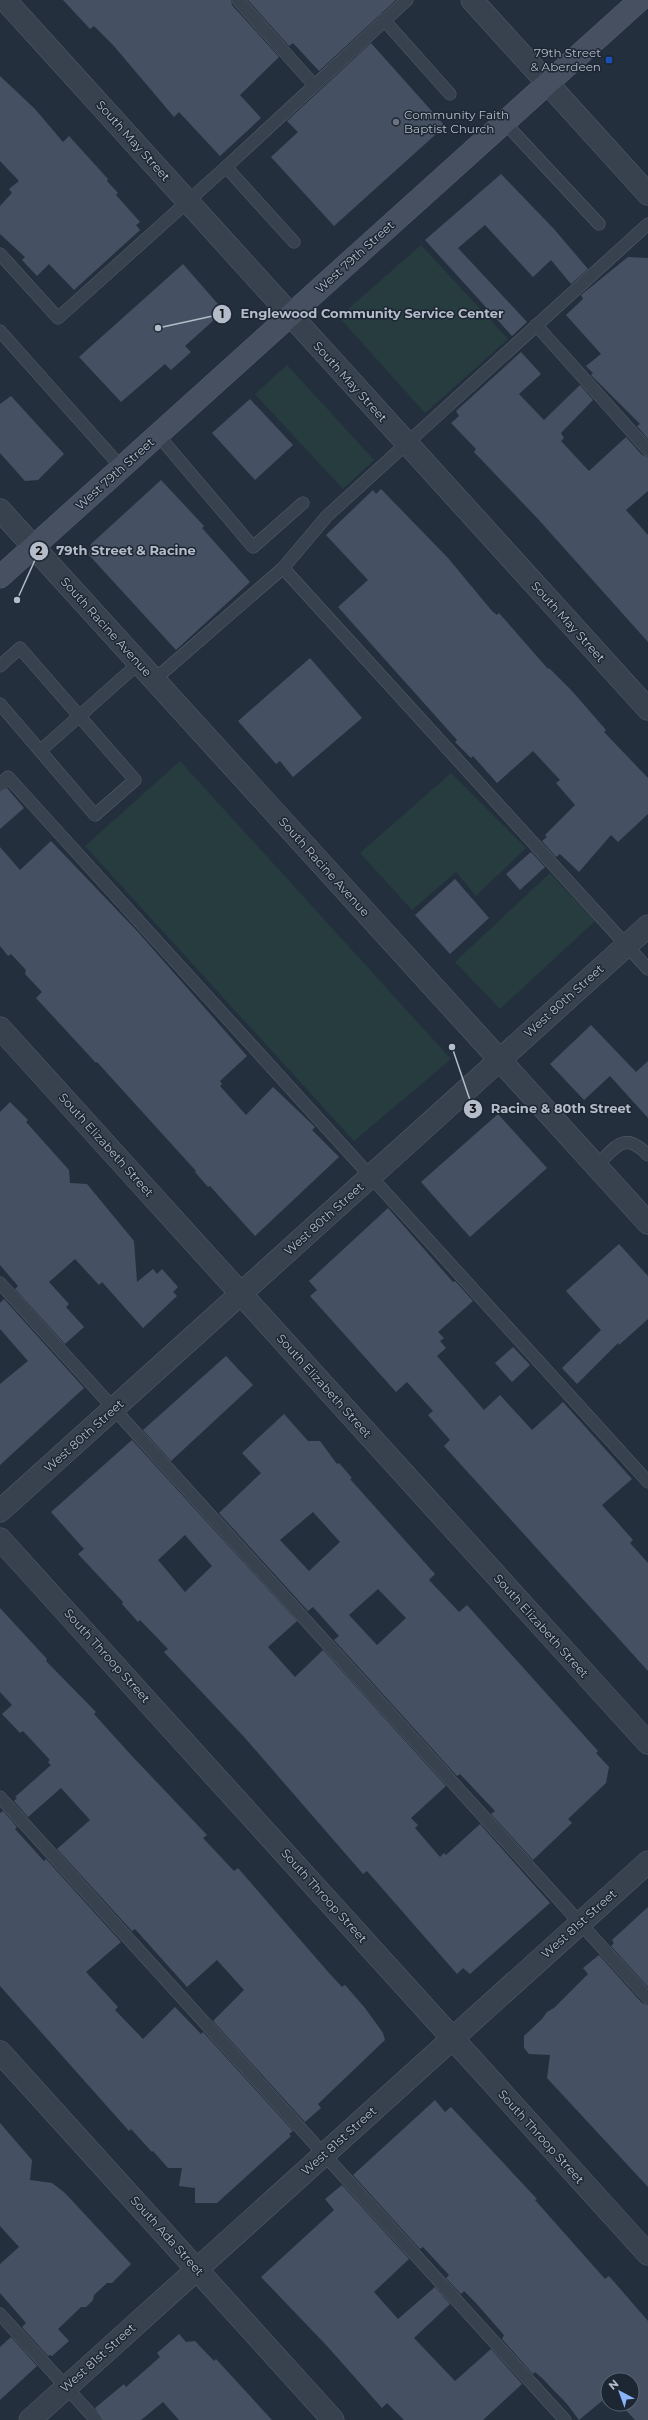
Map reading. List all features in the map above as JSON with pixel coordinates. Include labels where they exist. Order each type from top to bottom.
[{"type":"main road","name":"West 79th Street","points":[[0,577],[640,0]]},
{"type":"street","name":"South May Street","points":[[5,0],[406,444],[648,709]]},
{"type":"street","points":[[472,0],[648,194]]},
{"type":"street","name":"South Racine Avenue","points":[[0,510],[648,1223]]},
{"type":"street","name":"West 80th Street","points":[[0,1511],[648,926]]},
{"type":"street","name":"South Elizabeth Street","points":[[0,1028],[648,1743]]},
{"type":"street","name":"South Throop Street","points":[[0,1539],[648,2254]]},
{"type":"street","name":"West 81st Street","points":[[30,2420],[648,1862]]},
{"type":"street","name":"South Ada Street","points":[[0,2052],[333,2420]]},
{"type":"lane","points":[[238,0],[314,85]]},
{"type":"lane","points":[[0,254],[58,318],[188,202],[406,0]]},
{"type":"lane","points":[[384,20],[450,94]]},
{"type":"lane","points":[[504,122],[598,224]]},
{"type":"lane","points":[[226,167],[294,242]]},
{"type":"lane","points":[[154,680],[283,568],[327,516],[648,224]]},
{"type":"lane","points":[[536,325],[648,450]]},
{"type":"lane","points":[[0,331],[122,468]]},
{"type":"lane","points":[[158,436],[253,547],[303,503]]},
{"type":"lane","points":[[283,568],[648,969]]},
{"type":"lane","points":[[0,666],[20,648],[135,780],[95,815],[0,704]]},
{"type":"lane","points":[[40,751],[139,663]]},
{"type":"lane","points":[[0,785],[8,777],[648,1482]]},
{"type":"lane","points":[[596,1166],[618,1144],[628,1140],[636,1143],[648,1155]]},
{"type":"lane","points":[[0,1283],[648,1998]]},
{"type":"lane","points":[[0,1797],[565,2420]]},
{"type":"lane","points":[[0,2314],[96,2420]]},
{"type":"green space","points":[[421,245],[508,339],[425,413],[339,317]]},
{"type":"green space","points":[[287,365],[374,460],[343,489],[255,394]]},
{"type":"green space","points":[[180,761],[451,1059],[354,1141],[85,846]]},
{"type":"green space","points":[[451,773],[526,848],[476,896],[456,872],[412,910],[360,853]]},
{"type":"green space","points":[[550,873],[595,921],[500,1009],[455,962]]},
{"type":"building","points":[[63,0],[231,0],[232,5],[279,57],[240,95],[261,118],[220,156],[179,112],[174,117],[113,45],[94,26],[90,29]]},
{"type":"building","points":[[248,0],[396,0],[319,71],[293,43],[289,46]]},
{"type":"building","points":[[371,43],[445,126],[334,226],[271,157],[298,132],[287,121]]},
{"type":"building","points":[[0,76],[35,109],[63,142],[69,136],[108,179],[107,181],[118,193],[116,195],[140,222],[136,225],[140,230],[74,290],[49,264],[37,276],[22,260],[25,257],[0,234],[0,206],[12,193],[9,189],[19,181],[0,161]]},
{"type":"building","points":[[501,174],[554,229],[588,269],[571,284],[551,260],[533,277],[485,225],[458,248],[527,322],[512,336],[425,240]]},
{"type":"building","points":[[628,257],[648,258],[648,439],[637,426],[640,424],[591,375],[593,373],[586,366],[601,354],[566,315],[583,299],[581,295]]},
{"type":"building","points":[[183,264],[224,311],[185,346],[191,352],[171,370],[165,364],[121,402],[79,357]]},
{"type":"building","points":[[521,352],[541,374],[519,394],[544,420],[580,385],[593,400],[561,433],[564,438],[561,441],[589,471],[626,437],[642,455],[648,457],[648,491],[626,510],[648,535],[648,642],[538,519],[474,452],[476,449],[451,423],[459,416],[456,411]]},
{"type":"building","points":[[11,396],[64,454],[38,480],[25,481],[0,453],[0,404]]},
{"type":"building","points":[[250,399],[293,445],[255,480],[212,433]]},
{"type":"building","points":[[161,480],[204,526],[202,528],[250,582],[176,650],[89,555],[91,544]]},
{"type":"building","points":[[381,489],[448,558],[492,611],[497,615],[499,613],[548,669],[549,668],[572,691],[606,730],[604,732],[648,778],[648,814],[618,842],[611,835],[579,872],[560,854],[556,857],[542,841],[547,837],[545,835],[575,805],[556,783],[560,780],[533,751],[497,783],[473,756],[471,758],[455,742],[457,740],[338,607],[368,580],[326,535],[373,490],[376,494]]},
{"type":"building","points":[[310,658],[362,718],[293,777],[280,761],[276,764],[238,721]]},
{"type":"building","points":[[7,788],[24,808],[0,829],[0,792]]},
{"type":"building","points":[[51,841],[138,932],[247,1056],[220,1081],[222,1084],[220,1086],[246,1115],[273,1087],[315,1127],[312,1130],[339,1157],[255,1236],[210,1186],[208,1187],[195,1172],[196,1171],[97,1062],[96,1063],[36,998],[42,992],[25,974],[26,970],[11,954],[8,956],[0,946],[0,847],[20,870]]},
{"type":"building","points":[[531,852],[545,867],[520,890],[506,874]]},
{"type":"building","points":[[455,879],[489,918],[450,954],[415,915]]},
{"type":"building","points":[[591,1025],[636,1072],[648,1061],[648,1118],[610,1076],[584,1100],[550,1064]]},
{"type":"building","points":[[10,1102],[28,1120],[26,1122],[69,1170],[70,1183],[87,1184],[134,1241],[137,1282],[153,1269],[157,1274],[162,1269],[178,1287],[173,1292],[177,1296],[143,1328],[102,1282],[99,1285],[75,1259],[49,1282],[69,1304],[66,1307],[84,1327],[65,1344],[15,1289],[18,1286],[0,1265],[0,1112]]},
{"type":"building","points":[[498,1114],[547,1168],[470,1237],[421,1182]]},
{"type":"building","points":[[388,1208],[453,1282],[455,1281],[473,1301],[438,1332],[444,1338],[440,1341],[446,1348],[437,1356],[484,1410],[500,1395],[532,1430],[563,1402],[632,1479],[602,1505],[633,1540],[630,1543],[648,1563],[648,1671],[444,1446],[450,1440],[428,1415],[433,1411],[407,1382],[396,1392],[310,1296],[317,1290],[309,1281]]},
{"type":"building","points":[[619,1244],[648,1276],[648,1319],[619,1345],[618,1343],[577,1384],[562,1368],[601,1330],[566,1291]]},
{"type":"building","points":[[4,1299],[84,1388],[0,1465],[0,1384],[28,1361],[0,1329],[0,1303]]},
{"type":"building","points":[[513,1347],[530,1365],[512,1382],[495,1363]]},
{"type":"building","points":[[226,1356],[253,1385],[171,1461],[143,1430]]},
{"type":"building","points":[[284,1414],[308,1441],[320,1441],[337,1464],[339,1463],[352,1478],[350,1479],[435,1574],[429,1580],[459,1612],[467,1605],[598,1751],[596,1753],[609,1767],[606,1783],[568,1819],[572,1823],[533,1860],[491,1814],[495,1811],[460,1774],[457,1776],[334,1640],[339,1636],[313,1607],[308,1611],[219,1513],[261,1473],[242,1453]],"holes":[[[313,1512],[340,1542],[309,1571],[280,1540]],[[378,1589],[406,1618],[377,1645],[349,1615]]]},
{"type":"building","points":[[132,1440],[297,1621],[268,1647],[295,1677],[323,1650],[446,1786],[411,1818],[418,1825],[415,1828],[440,1857],[444,1853],[446,1855],[480,1824],[550,1903],[470,1974],[463,1968],[457,1974],[367,1871],[363,1874],[245,1738],[164,1652],[168,1649],[140,1620],[138,1622],[122,1604],[123,1602],[78,1554],[84,1549],[51,1512]],"holes":[[[185,1535],[212,1566],[185,1592],[158,1560]]]},
{"type":"building","points":[[0,1608],[47,1659],[46,1661],[96,1712],[94,1714],[131,1755],[207,1835],[203,1838],[234,1871],[238,1868],[329,1973],[342,1987],[345,1985],[365,2008],[383,2033],[385,2040],[318,2104],[321,2108],[305,2122],[213,2021],[244,1990],[217,1960],[187,1987],[135,1929],[132,1931],[57,1849],[90,1820],[61,1788],[28,1817],[14,1801],[17,1798],[15,1797],[51,1765],[48,1762],[50,1760],[23,1731],[20,1733],[2,1714],[12,1705],[0,1692]]},
{"type":"building","points":[[3,1811],[17,1827],[15,1829],[44,1861],[46,1859],[121,1942],[86,1972],[118,2007],[115,2010],[143,2039],[175,2007],[201,2034],[203,2032],[293,2131],[289,2134],[291,2136],[217,2203],[195,2203],[195,2188],[179,2186],[182,2168],[168,2168],[131,2129],[129,2131],[0,1986],[0,1813]]},
{"type":"building","points":[[648,1907],[648,1987],[611,1946],[614,1943],[612,1940]]},
{"type":"building","points":[[599,1955],[642,2003],[648,2005],[648,2187],[547,2078],[550,2055],[529,2054],[524,2048],[524,2036],[542,2019],[547,2012],[554,2008],[588,1974],[583,1968]]},
{"type":"building","points":[[435,2100],[445,2112],[451,2107],[537,2199],[535,2200],[605,2279],[609,2276],[648,2321],[648,2420],[635,2420],[628,2412],[640,2412],[640,2372],[600,2372],[600,2403],[579,2420],[567,2404],[542,2378],[535,2372],[533,2374],[502,2339],[504,2335],[475,2302],[464,2291],[461,2294],[446,2278],[449,2275],[423,2247],[420,2249],[353,2175]]},
{"type":"building","points":[[0,2123],[32,2160],[30,2180],[52,2183],[65,2193],[131,2264],[112,2283],[107,2283],[94,2295],[93,2300],[86,2307],[81,2307],[58,2329],[69,2341],[52,2356],[48,2356],[22,2327],[26,2323],[0,2293],[0,2264],[19,2247],[0,2226]]},
{"type":"building","points":[[342,2185],[409,2259],[374,2292],[398,2319],[435,2287],[450,2304],[414,2338],[455,2381],[491,2349],[522,2384],[483,2420],[404,2420],[387,2403],[382,2408],[327,2346],[261,2277],[334,2210],[325,2199]]},
{"type":"building","points":[[179,2334],[186,2342],[195,2341],[214,2361],[216,2359],[272,2420],[179,2420],[163,2402],[141,2420],[103,2420],[95,2408],[124,2384],[126,2387],[160,2357],[157,2353]]},
{"type":"building","points":[[11,2337],[37,2366],[0,2400],[0,2347]]},
{"type":"place","name":"79th Street & Aberdeen","points":[[609,60]]},
{"type":"place","name":"Community Faith Baptist Church","points":[[396,122]]},
{"type":"place","name":"Englewood Community Service Center","points":[[158,328]]},
{"type":"place","name":"79th Street & Racine","points":[[17,600]]},
{"type":"place","name":"Racine & 80th Street","points":[[452,1047]]}]
